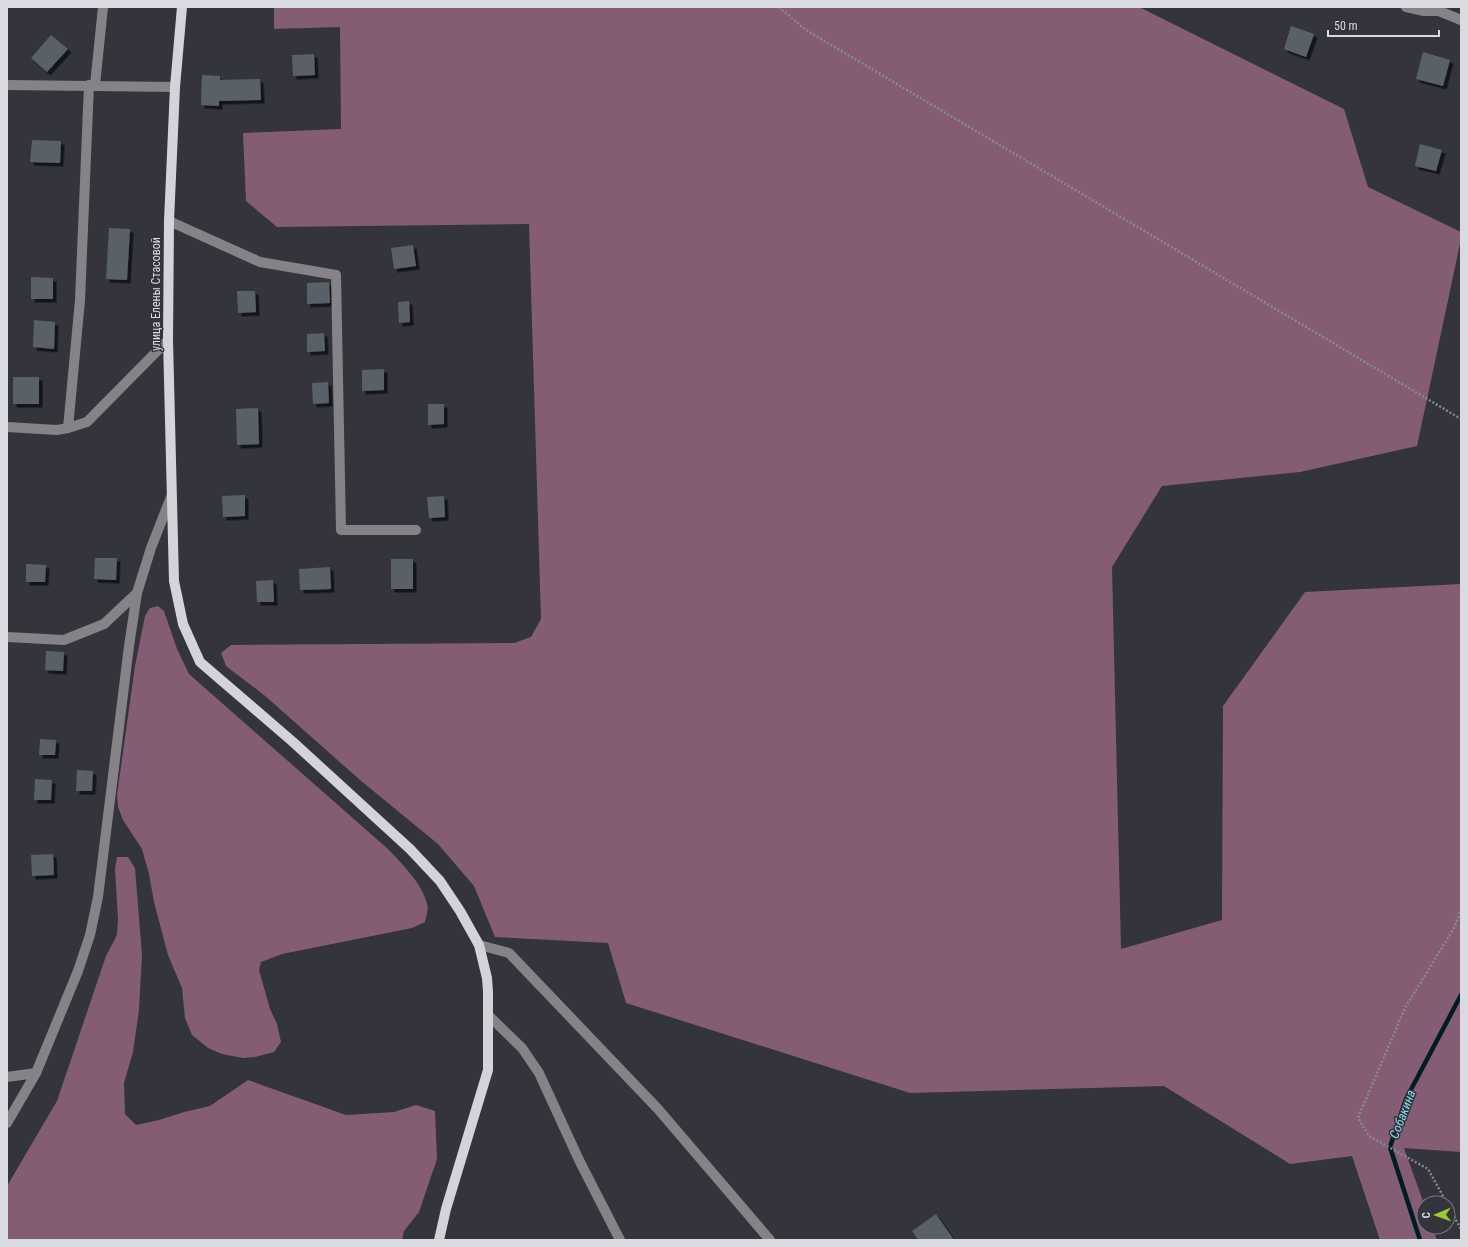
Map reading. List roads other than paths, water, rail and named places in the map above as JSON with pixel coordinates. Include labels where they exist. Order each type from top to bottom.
[{"type":"main road","name":"улица Елены Стасовой","points":[[182,7],[175,87],[169,221],[168,340],[174,582],[183,624],[200,662],[293,742],[410,849],[440,881],[460,910],[479,945],[487,978],[489,1016],[488,1070],[446,1209],[439,1240]]},
{"type":"street","points":[[68,428],[80,300],[92,85],[103,7]]},
{"type":"street","points":[[1406,7],[1424,11],[1440,9],[1461,20]]},
{"type":"street","points":[[7,85],[175,87]]},
{"type":"street","points":[[169,221],[260,262],[336,275],[341,530],[416,530]]},
{"type":"street","points":[[7,427],[57,430],[87,422],[168,340]]},
{"type":"street","points":[[7,1123],[36,1073],[78,971],[90,935],[98,897],[129,646],[138,593],[151,548],[171,497]]},
{"type":"street","points":[[7,636],[64,640],[104,624],[138,593]]},
{"type":"street","points":[[479,945],[509,953],[658,1109],[770,1240]]},
{"type":"street","points":[[489,1016],[522,1048],[539,1073],[579,1160],[620,1240]]},
{"type":"street","points":[[7,1077],[36,1073]]},
{"type":"waterway","name":"Собакина","points":[[1420,1240],[1390,1147],[1406,1099],[1461,995]]}]
